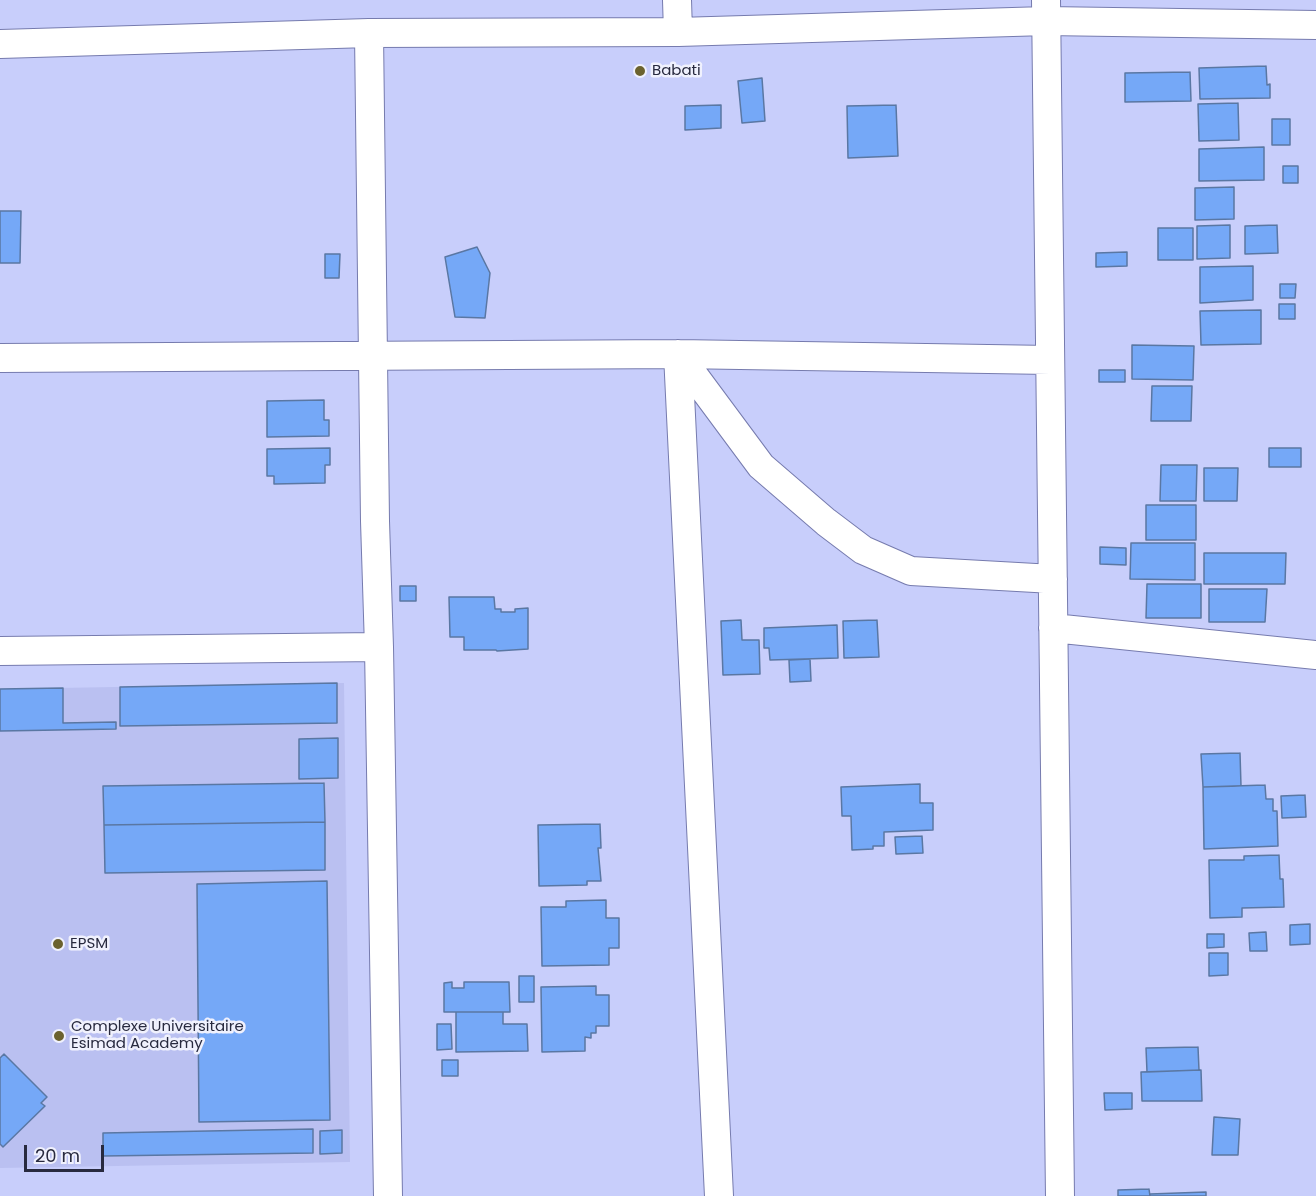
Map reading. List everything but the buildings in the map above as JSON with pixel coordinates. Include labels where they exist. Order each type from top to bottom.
[{"type":"street","points":[[677,0],[678,32]]},
{"type":"street","points":[[1046,11],[1060,1196]]},
{"type":"street","points":[[0,44],[369,33],[678,32],[1046,11],[1316,25]]},
{"type":"street","points":[[369,33],[375,522],[388,1196]]},
{"type":"street","points":[[0,358],[678,354],[1050,360]]},
{"type":"street","points":[[678,354],[761,466],[826,522],[863,550],[910,571],[1053,579]]},
{"type":"street","points":[[678,354],[719,1196]]},
{"type":"street","points":[[1053,628],[1316,655]]},
{"type":"street","points":[[0,651],[379,647]]},
{"type":"shaded area","points":[[344,683],[350,1162],[0,1168],[0,689]]},
{"type":"place","name":"Babati","points":[[640,71]]},
{"type":"place","name":"EPSM","points":[[58,944]]},
{"type":"place","name":"Complexe Universitaire Esimad Academy","points":[[59,1036]]}]
